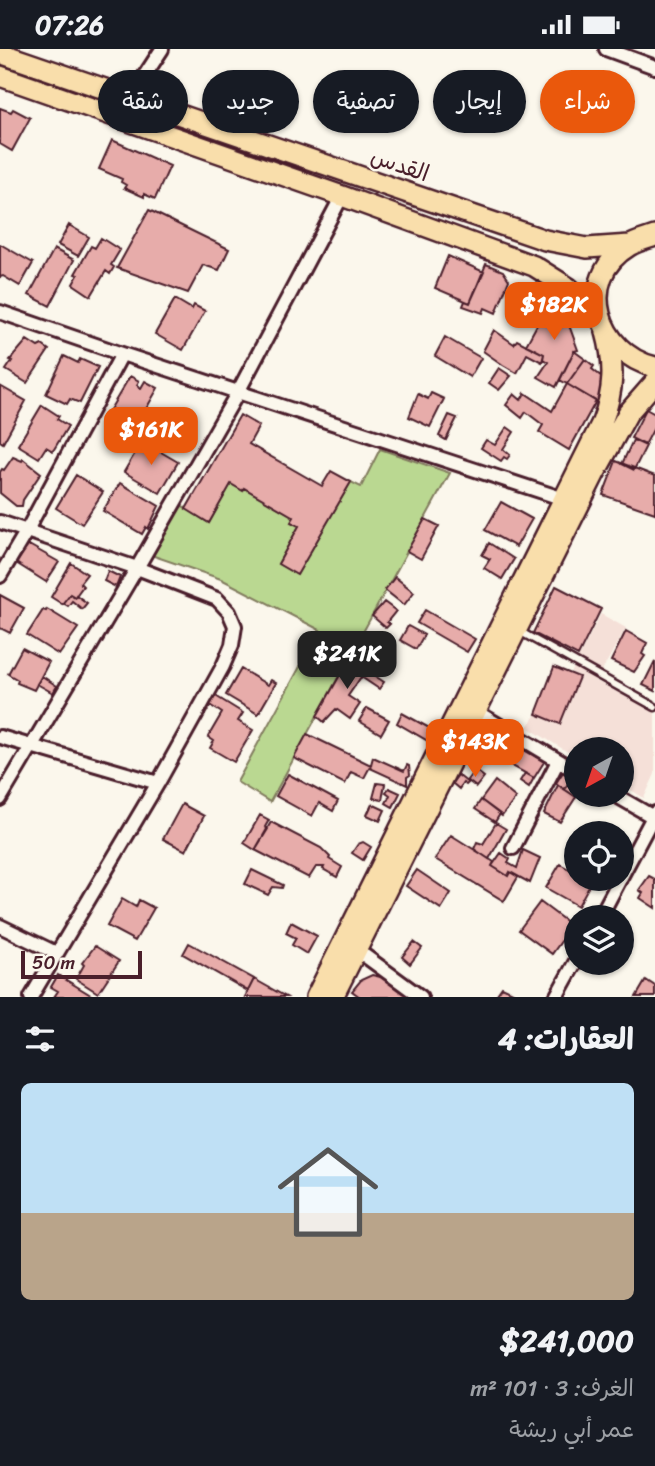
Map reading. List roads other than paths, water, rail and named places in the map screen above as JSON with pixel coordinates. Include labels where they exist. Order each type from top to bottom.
[{"type":"main road","name":"القدس","points":[[0,53],[98,87]]},
{"type":"main road","name":"القدس","points":[[0,76],[534,266],[569,288],[603,324],[616,346],[628,356],[655,367]]},
{"type":"main road","name":"القدس","points":[[188,118],[545,240],[587,248],[630,246]]},
{"type":"main road","points":[[316,997],[609,405],[613,369],[598,296],[603,276],[614,259],[630,246],[655,236]]},
{"type":"main road","points":[[333,997],[595,473],[628,412],[655,382]]},
{"type":"street","points":[[149,70],[162,49]]},
{"type":"street","points":[[606,49],[655,67]]},
{"type":"street","points":[[0,799],[238,392],[342,196]]},
{"type":"street","points":[[2,316],[564,499]]},
{"type":"street","points":[[0,576],[122,354]]},
{"type":"street","points":[[0,522],[137,568],[217,599],[229,612],[235,626],[232,645],[223,666],[158,783],[32,997]]},
{"type":"street","points":[[475,711],[564,764]]},
{"type":"street","points":[[0,737],[158,783]]},
{"type":"street","points":[[513,848],[558,761]]},
{"type":"street","points":[[634,805],[654,816],[634,854]]},
{"type":"street","points":[[0,926],[56,953]]},
{"type":"street","points":[[358,950],[421,997]]},
{"type":"street","points":[[556,997],[568,975]]},
{"type":"lane","points":[[516,630],[655,707]]}]
